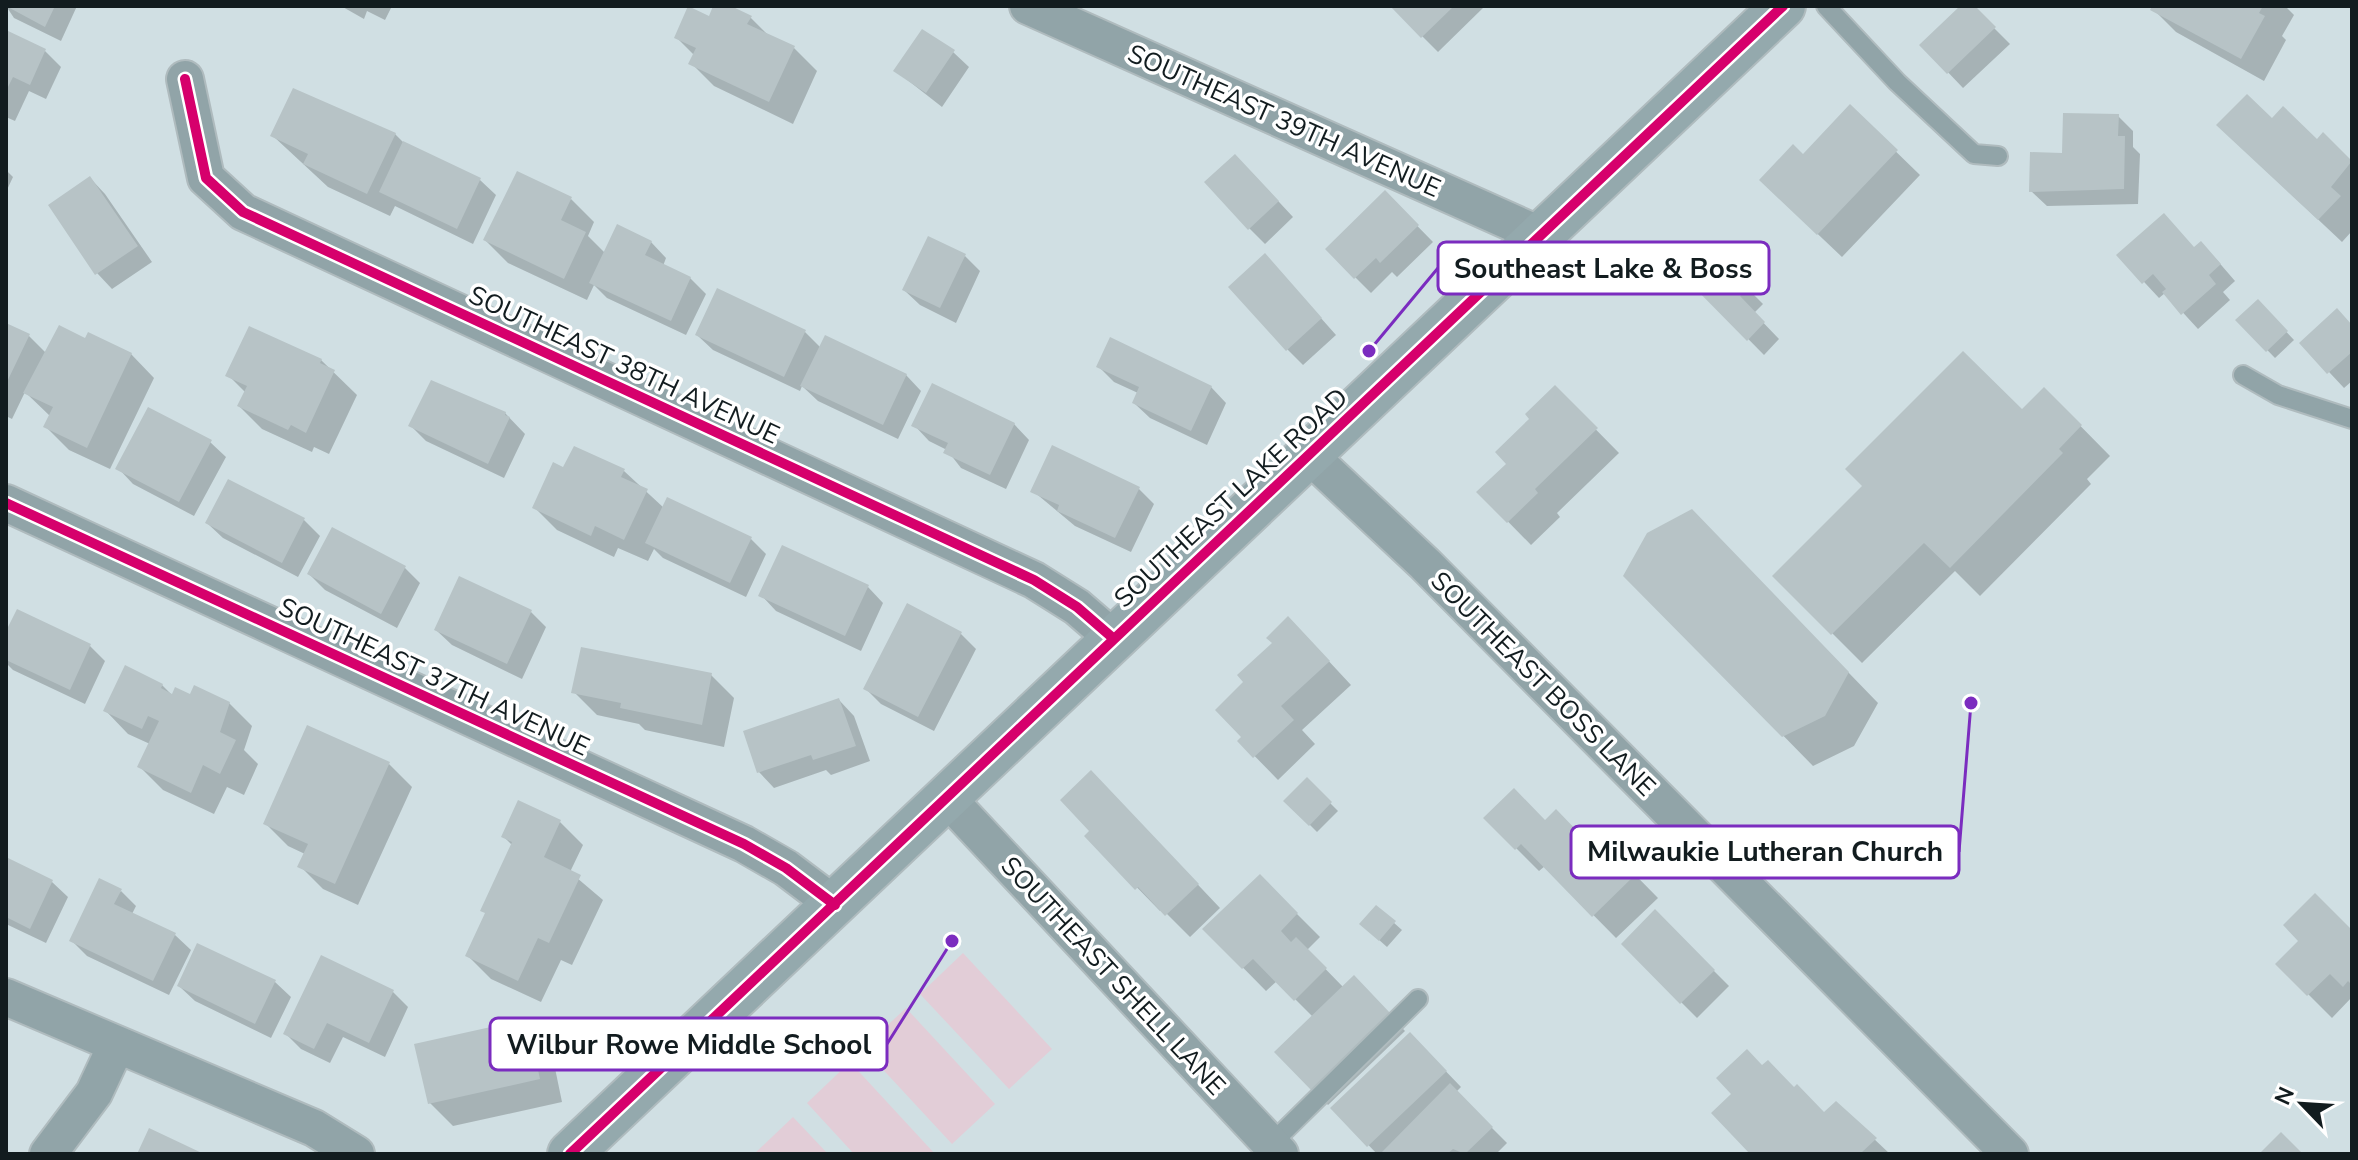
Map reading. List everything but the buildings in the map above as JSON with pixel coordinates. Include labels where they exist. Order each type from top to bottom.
[{"type":"main road","name":"SOUTHEAST LAKE ROAD","points":[[570,1154],[1783,6]]},
{"type":"street","name":"SOUTHEAST 39TH AVENUE","points":[[1028,6],[1540,235]]},
{"type":"street","name":"SOUTHEAST 38TH AVENUE","points":[[185,79],[206,178],[243,212],[1034,580],[1077,607],[1114,639]]},
{"type":"street","name":"SOUTHEAST BOSS LANE","points":[[1310,456],[1425,564],[2010,1154]]},
{"type":"street","name":"SOUTHEAST 37TH AVENUE","points":[[6,503],[744,844],[797,875],[835,905]]},
{"type":"street","name":"SOUTHEAST SHELL LANE","points":[[947,798],[1275,1149]]},
{"type":"street","points":[[6,997],[314,1128],[356,1154]]},
{"type":"street","points":[[48,1154],[94,1093],[116,1046]]},
{"type":"lane","points":[[1826,6],[1897,82],[1974,154],[1998,156]]},
{"type":"lane","points":[[2243,375],[2278,395],[2352,419]]},
{"type":"lane","points":[[1275,1149],[1418,999]]},
{"type":"shaded area","points":[[963,953],[1052,1049],[1009,1089],[920,994]]},
{"type":"shaded area","points":[[906,1008],[995,1104],[952,1144],[863,1048]]},
{"type":"shaded area","points":[[850,1062],[935,1154],[854,1154],[807,1103]]},
{"type":"shaded area","points":[[793,1117],[828,1154],[754,1154]]},
{"type":"cycle path","points":[[570,1154],[1783,6]]},
{"type":"cycle path","points":[[185,79],[206,178],[243,212],[1034,580],[1077,607],[1114,639]]},
{"type":"cycle path","points":[[6,503],[744,844],[786,868],[835,905]]},
{"type":"place","name":"Southeast Lake & Boss","points":[[1369,351]]},
{"type":"place","name":"Milwaukie Lutheran Church","points":[[1971,703]]},
{"type":"place","name":"Wilbur Rowe Middle School","points":[[952,941]]}]
